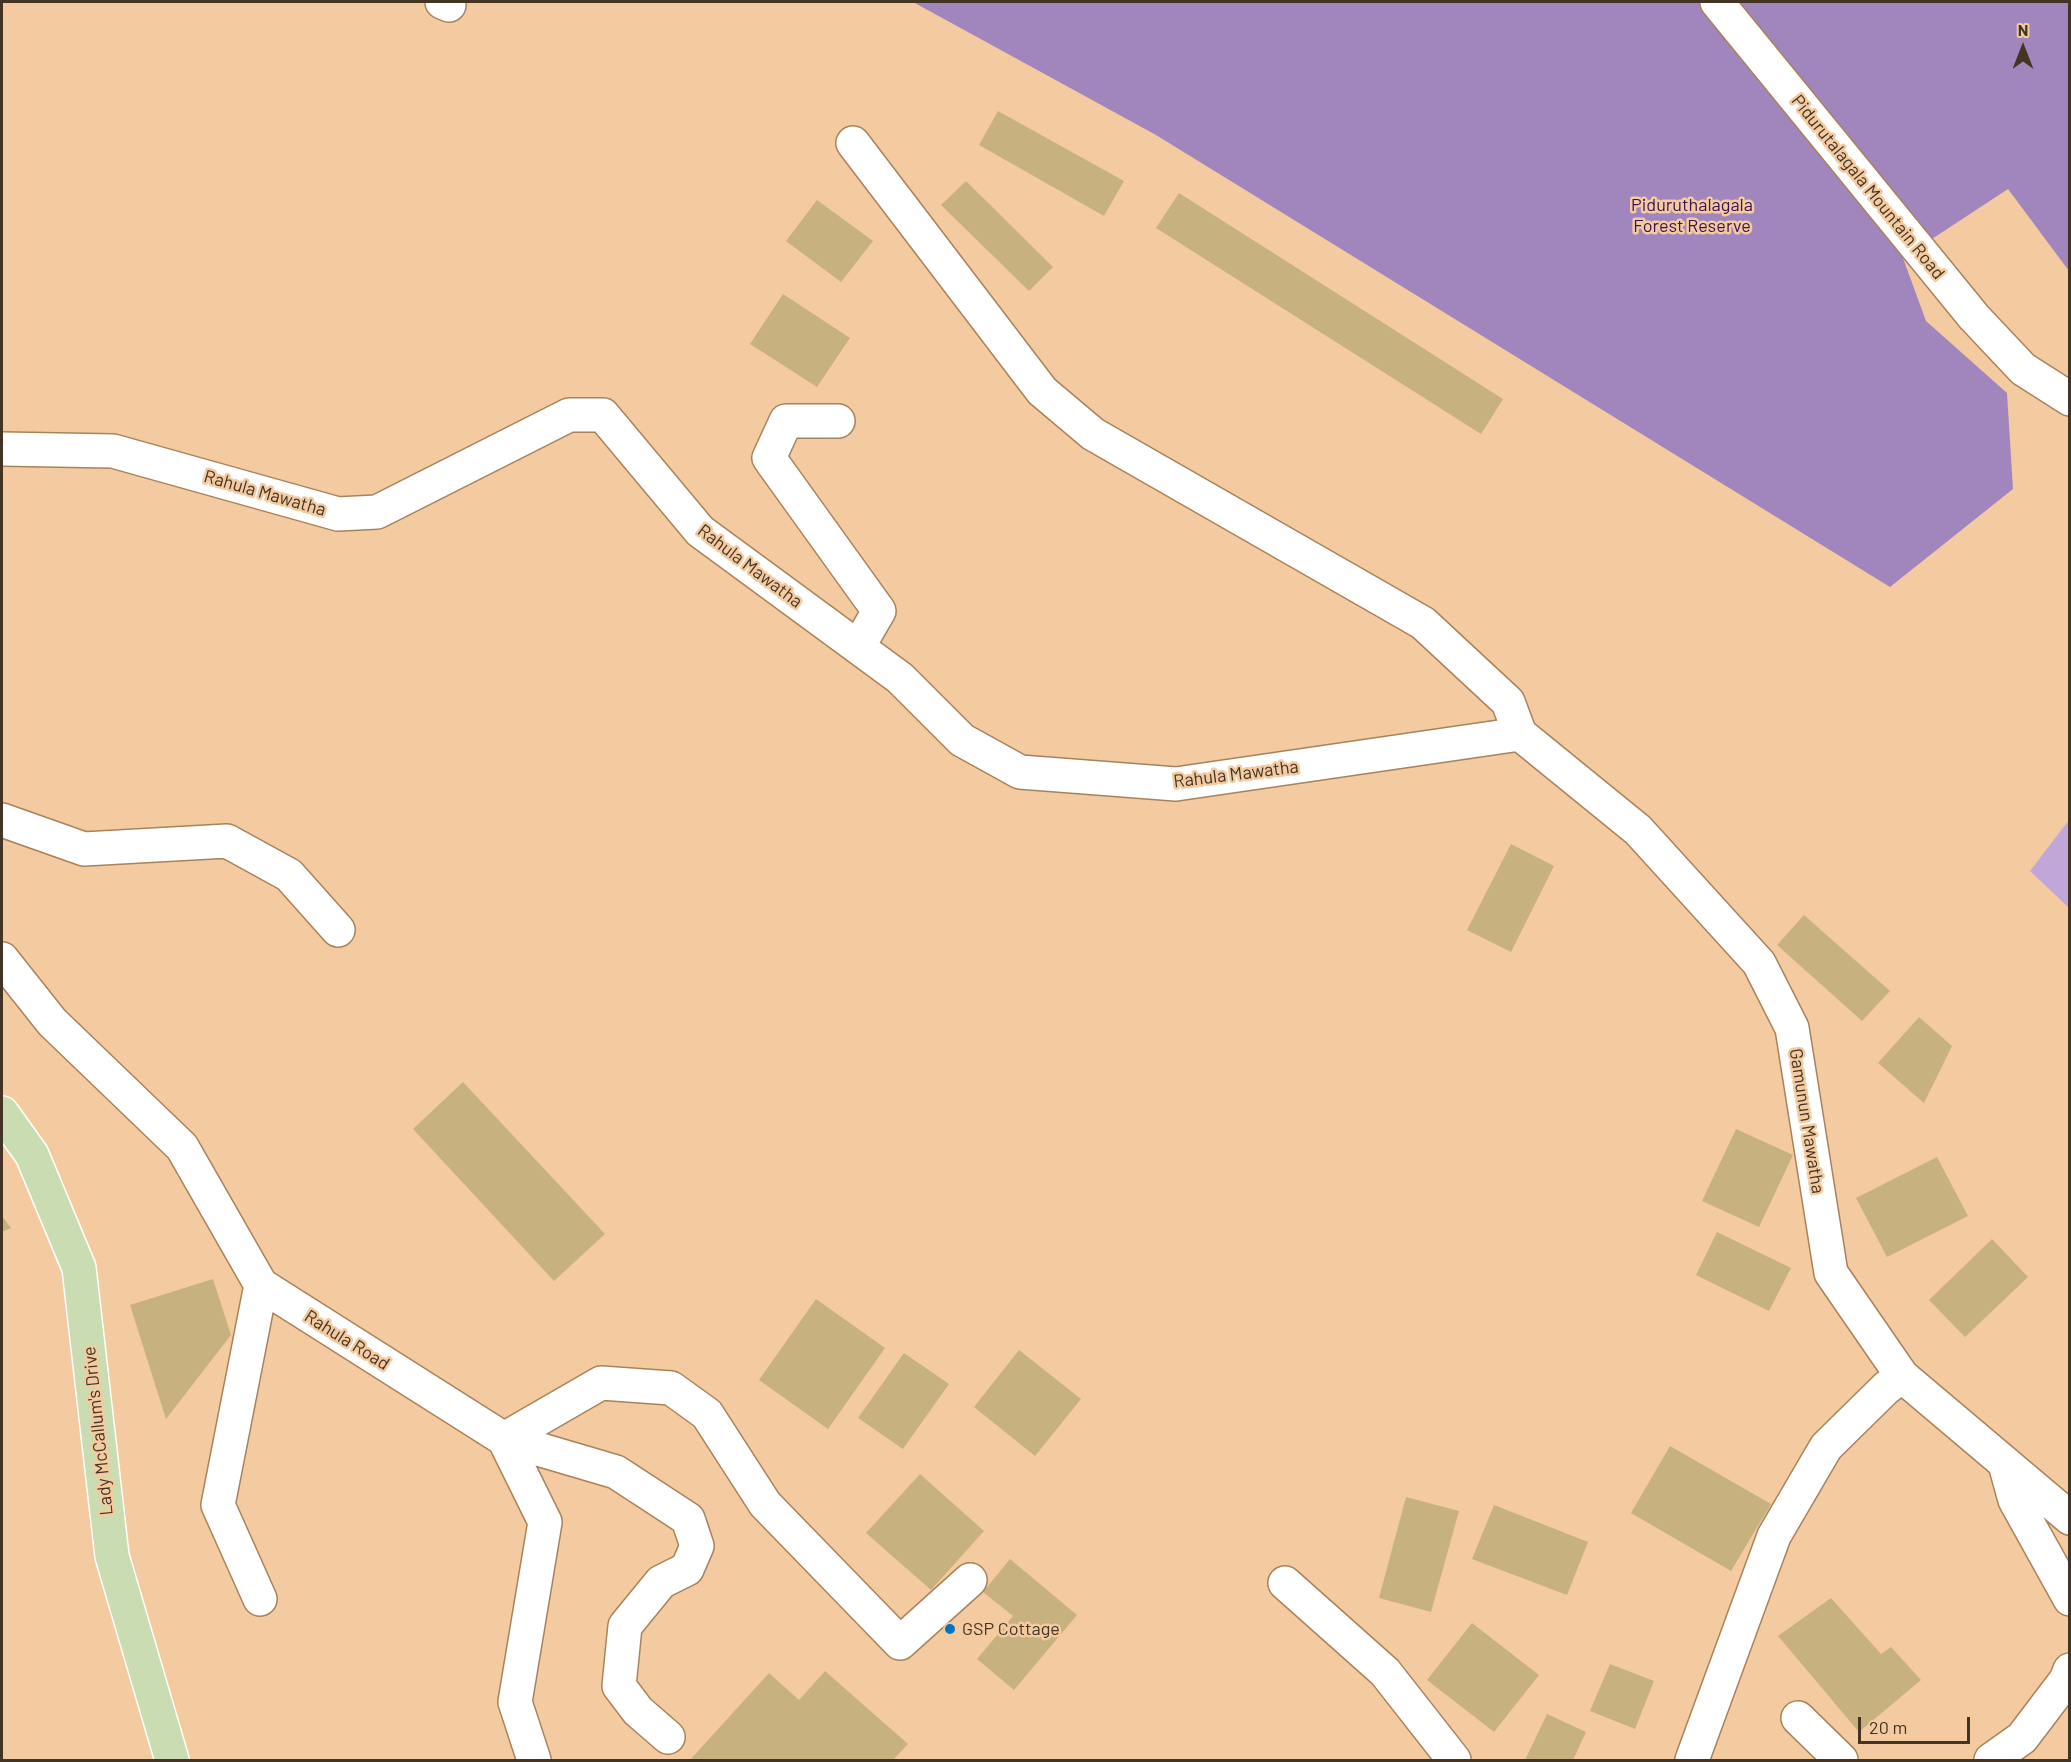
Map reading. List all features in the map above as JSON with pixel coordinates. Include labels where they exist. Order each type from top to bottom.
[{"type":"main road","name":"Lady McCallum's Drive","points":[[2,1113],[32,1155],[79,1268],[112,1556],[172,1761]]},
{"type":"street","name":"Pidurutalagala Mountain Road","points":[[1717,2],[1974,317],[2023,369],[2070,399]]},
{"type":"street","points":[[853,143],[1042,391],[1093,434],[1423,623],[1508,702],[1520,734]]},
{"type":"street","name":"Rahula Mawatha","points":[[2,449],[113,451],[338,514],[377,512],[569,415],[603,415],[700,531],[900,678],[962,740],[1020,772],[1176,784],[1520,734]]},
{"type":"street","points":[[838,421],[786,421],[769,459],[879,611],[858,647]]},
{"type":"street","name":"Gamunun Mawatha","points":[[1520,734],[1638,830],[1759,963],[1792,1028],[1831,1274],[1902,1376],[2070,1518]]},
{"type":"street","points":[[2,820],[84,849],[227,841],[289,875],[338,930]]},
{"type":"street","name":"Rahula Road","points":[[2,960],[52,1022],[182,1147],[261,1285],[504,1439],[616,1472],[688,1519],[697,1546],[687,1569],[661,1582],[625,1626],[619,1686],[638,1711],[668,1737]]},
{"type":"street","points":[[260,1599],[218,1505],[261,1285]]},
{"type":"street","points":[[1692,1761],[1774,1536],[1826,1447],[1886,1388],[1902,1376]]},
{"type":"street","points":[[534,1761],[515,1702],[545,1522],[504,1439],[601,1383],[671,1388],[707,1414],[765,1504],[900,1643],[970,1580]]},
{"type":"street","points":[[2005,1464],[2015,1500],[2070,1599]]},
{"type":"street","points":[[1285,1583],[1385,1672],[1454,1761]]},
{"type":"street","points":[[1991,1761],[2022,1738],[2066,1680],[2070,1670]]},
{"type":"street","points":[[1798,1718],[1841,1761]]},
{"type":"shaded area","points":[[2069,820],[2069,908],[2030,871]]},
{"type":"green space","name":"Piduruthalagala Forest Reserve","points":[[913,2],[2069,2],[2069,271],[2008,189],[1903,258],[1926,321],[2007,393],[2013,489],[1890,587],[1156,135]]},
{"type":"building","points":[[998,111],[1124,181],[1104,216],[979,145]]},
{"type":"building","points":[[966,181],[1053,267],[1029,291],[941,205]]},
{"type":"building","points":[[1179,193],[1503,399],[1481,434],[1156,228]]},
{"type":"building","points":[[817,200],[873,241],[841,282],[786,241]]},
{"type":"building","points":[[783,294],[850,338],[817,387],[750,344]]},
{"type":"building","points":[[1511,844],[1554,866],[1511,952],[1467,930]]},
{"type":"building","points":[[1804,915],[1890,991],[1862,1021],[1777,945]]},
{"type":"building","points":[[1919,1017],[1952,1046],[1924,1103],[1878,1063]]},
{"type":"building","points":[[463,1082],[605,1234],[554,1281],[413,1129]]},
{"type":"building","points":[[1736,1129],[1793,1155],[1759,1227],[1702,1201]]},
{"type":"building","points":[[1937,1157],[1968,1216],[1887,1257],[1856,1198]]},
{"type":"building","points":[[2,1216],[11,1228],[2,1232]]},
{"type":"building","points":[[1717,1232],[1791,1268],[1769,1311],[1696,1275]]},
{"type":"building","points":[[1992,1239],[2028,1277],[1965,1337],[1929,1300]]},
{"type":"building","points":[[213,1279],[231,1335],[166,1419],[130,1305]]},
{"type":"building","points":[[816,1299],[885,1348],[828,1429],[759,1380]]},
{"type":"building","points":[[1019,1350],[1081,1399],[1035,1456],[974,1407]]},
{"type":"building","points":[[904,1353],[949,1384],[903,1449],[858,1418]]},
{"type":"building","points":[[1670,1446],[1771,1504],[1731,1571],[1631,1513]]},
{"type":"building","points":[[920,1474],[984,1531],[931,1590],[866,1533]]},
{"type":"building","points":[[1406,1497],[1459,1511],[1431,1612],[1379,1598]]},
{"type":"building","points":[[1494,1505],[1588,1542],[1567,1595],[1472,1559]]},
{"type":"building","points":[[1010,1559],[1077,1615],[1014,1690],[977,1659],[1013,1616],[983,1592]]},
{"type":"building","points":[[1831,1598],[1881,1654],[1891,1647],[1921,1680],[1859,1732],[1778,1636]]},
{"type":"building","points":[[1472,1623],[1539,1675],[1494,1732],[1427,1680]]},
{"type":"building","points":[[1610,1664],[1654,1681],[1635,1729],[1590,1711]]},
{"type":"building","points":[[825,1671],[908,1744],[893,1760],[690,1760],[769,1673],[799,1700]]},
{"type":"building","points":[[1547,1714],[1586,1732],[1573,1760],[1525,1760]]},
{"type":"place","name":"GSP Cottage","points":[[950,1629]]}]
